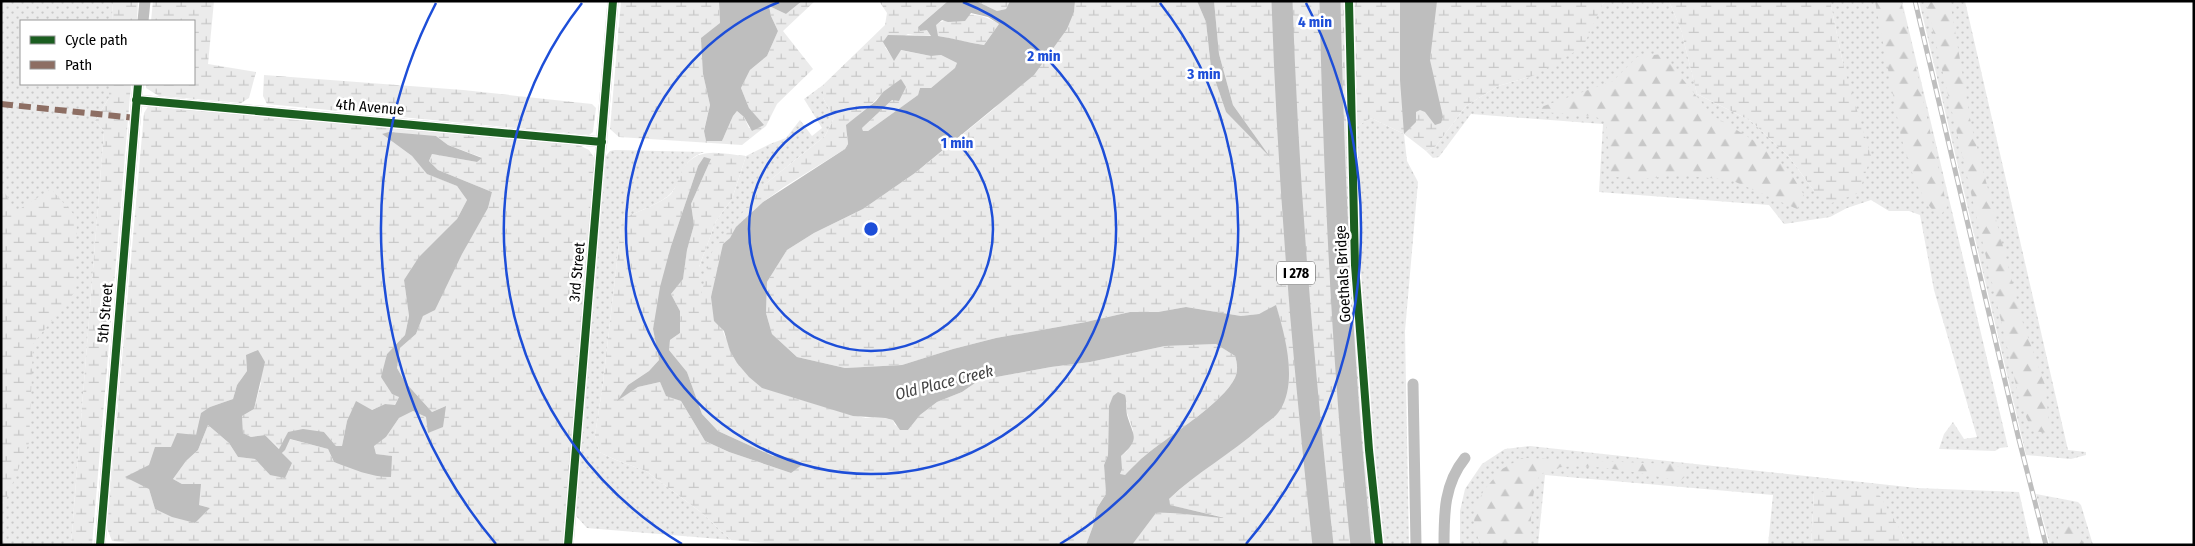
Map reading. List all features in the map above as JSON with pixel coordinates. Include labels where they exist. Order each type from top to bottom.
[{"type":"highway","name":"I 278","points":[[1282,1],[1287,131],[1296,268],[1305,380],[1324,545]]},
{"type":"highway","name":"Goethals Bridge","points":[[1330,1],[1333,139],[1340,297],[1347,399],[1361,545]]},
{"type":"street","points":[[143,20],[144,1]]},
{"type":"street","name":"3rd Street","points":[[568,545],[613,1]]},
{"type":"street","name":"5th Street","points":[[100,545],[138,85]]},
{"type":"street","name":"4th Avenue","points":[[136,100],[602,142]]},
{"type":"street","points":[[1413,384],[1416,545]]},
{"type":"street","points":[[1444,545],[1447,491],[1465,458]]},
{"type":"green space","points":[[1,1],[113,1],[112,20],[20,20],[20,85],[109,85],[109,98],[95,121],[104,131],[71,545],[1,545]]},
{"type":"green space","points":[[113,1],[138,1],[137,20],[112,20]]},
{"type":"green space","points":[[153,1],[214,1],[208,64],[256,72],[249,98],[241,103],[159,96],[146,88],[146,85],[195,85],[195,20],[151,20]]},
{"type":"green space","points":[[621,1],[719,1],[720,23],[703,74],[710,105],[704,130],[706,141],[722,141],[737,111],[744,117],[749,128],[763,125],[749,108],[741,88],[750,70],[767,56],[778,31],[771,16],[769,6],[786,14],[802,1],[815,1],[783,31],[813,69],[777,104],[766,126],[742,145],[619,137],[610,129]]},
{"type":"green space","points":[[879,1],[948,1],[918,27],[967,15],[987,18],[999,24],[984,45],[940,36],[908,34],[885,47],[894,60],[900,50],[931,56],[941,55],[957,63],[956,68],[931,88],[920,88],[918,95],[868,131],[863,131],[862,128],[892,100],[883,92],[853,121],[847,135],[848,144],[845,149],[763,202],[736,227],[730,238],[723,244],[711,297],[730,351],[749,377],[763,388],[865,418],[893,420],[895,425],[908,430],[920,415],[937,402],[962,392],[978,381],[991,378],[1090,362],[1165,346],[1216,344],[1235,356],[1237,365],[1236,375],[1222,396],[1196,418],[1144,456],[1125,475],[1120,475],[1121,456],[1127,451],[1133,430],[1127,413],[1127,402],[1109,406],[1108,455],[1104,465],[1106,494],[1097,508],[1086,545],[787,545],[731,540],[702,513],[646,471],[599,452],[595,435],[603,383],[622,218],[641,211],[671,194],[683,169],[689,161],[696,157],[711,153],[746,156],[732,199],[716,221],[699,267],[700,299],[712,252],[764,185],[825,136],[834,118],[823,98],[823,85],[885,25],[887,13]],"holes":[[[711,159],[691,204],[694,225],[687,250],[683,278],[671,294],[680,311],[680,333],[670,340],[669,350],[687,372],[702,414],[718,431],[773,456],[792,458],[791,473],[729,452],[705,441],[681,401],[666,395],[660,382],[638,387],[618,400],[628,385],[649,371],[659,360],[653,329],[671,246],[698,166]]]},
{"type":"green space","points":[[976,1],[1010,1],[1006,9],[997,11]]},
{"type":"green space","points":[[1075,1],[1197,1],[1206,22],[1211,68],[1226,112],[1267,153],[1233,105],[1219,54],[1214,1],[1606,1],[1602,5],[1583,47],[1533,76],[1498,86],[1466,106],[1436,146],[1426,151],[1404,134],[1371,118],[1328,143],[1367,545],[1132,545],[1156,513],[1222,517],[1169,505],[1169,499],[1279,411],[1283,332],[1276,306],[1259,314],[1241,316],[1186,307],[1158,312],[1130,312],[996,338],[902,365],[845,368],[797,357],[772,334],[766,313],[767,282],[787,250],[814,233],[863,209],[915,173],[995,108],[1074,12]]},
{"type":"green space","points":[[1606,1],[1669,1],[1681,30],[1697,94],[1751,121],[1790,158],[1814,191],[1844,68],[1830,1],[1902,1],[2008,447],[1995,451],[1939,449],[1944,434],[1953,422],[1964,439],[1977,437],[1934,290],[1920,215],[1909,211],[1889,211],[1871,200],[1847,208],[1830,217],[1784,224],[1769,205],[1599,192],[1603,124],[1471,114],[1439,157],[1433,158],[1426,151],[1436,146],[1466,106],[1498,86],[1533,76]]},
{"type":"green space","points":[[1669,1],[1830,1],[1844,68],[1871,156],[1859,193],[1829,204],[1814,191],[1790,158],[1751,121],[1697,94],[1681,30]]},
{"type":"green space","points":[[1875,1],[1901,1],[1947,207],[1939,217],[1930,207],[1915,182],[1901,137]]},
{"type":"green space","points":[[1919,1],[1965,1],[2068,450],[2086,452],[2086,455],[2071,459],[2026,455]]},
{"type":"green space","points":[[1926,1],[1950,1],[1971,124],[2023,323],[2045,385],[2050,433],[2032,431],[2020,402]]},
{"type":"green space","points":[[1662,54],[1712,115],[1753,140],[1788,169],[1804,195],[1797,209],[1731,180],[1677,175],[1635,180],[1611,176],[1606,121],[1593,116],[1530,111],[1613,81],[1637,57]]},
{"type":"green space","points":[[264,75],[463,90],[592,104],[596,108],[593,132],[589,135],[267,104],[263,96]]},
{"type":"green space","points":[[109,85],[131,85],[92,545],[71,545],[104,131],[95,121],[109,98]]},
{"type":"green space","points":[[823,85],[823,98],[834,118],[825,136],[764,185],[708,319],[819,436],[694,333],[699,267],[716,221],[732,199],[746,156],[786,138],[800,120],[812,136],[822,128],[804,99]]},
{"type":"green space","points":[[149,105],[579,145],[589,150],[595,159],[563,545],[145,545],[112,541],[107,528],[144,113]],"holes":[[[382,134],[436,136],[448,145],[481,157],[477,162],[432,154],[429,161],[438,170],[492,192],[488,208],[423,316],[416,334],[400,348],[397,368],[405,382],[432,412],[446,406],[426,417],[413,411],[399,418],[386,437],[374,445],[376,454],[391,456],[391,477],[334,462],[328,449],[289,439],[270,475],[255,459],[238,457],[229,443],[208,425],[198,450],[186,461],[173,479],[182,484],[199,505],[210,508],[195,523],[155,509],[149,489],[171,448],[196,435],[210,407],[233,399],[237,385],[247,371],[246,355],[261,383],[254,409],[242,416],[243,433],[251,437],[265,435],[280,449],[288,432],[324,432],[336,446],[342,446],[347,421],[385,404],[394,406],[399,397],[387,354],[405,335],[409,316],[404,280],[457,219],[467,200],[457,186],[428,174],[412,156]]]},
{"type":"green space","points":[[1371,118],[1404,134],[1407,161],[1418,182],[1405,331],[1409,545],[1367,545],[1328,143]]},
{"type":"green space","points":[[610,151],[704,152],[690,160],[671,193],[662,200],[622,218],[603,383],[595,435],[599,452],[646,471],[702,513],[731,540],[587,528],[576,516],[606,156]]},
{"type":"green space","points":[[1,185],[15,212],[51,189],[77,218],[74,293],[33,344],[29,443],[1,512]]},
{"type":"green space","points":[[1530,446],[1917,488],[2019,492],[2031,545],[1906,545],[1901,531],[1814,492],[1811,545],[1768,545],[1773,495],[1545,475],[1538,545],[1460,545],[1460,511],[1465,489],[1482,464],[1505,449]]},
{"type":"green space","points":[[1522,458],[1671,464],[1683,468],[1687,475],[1680,481],[1628,471],[1584,466],[1549,470],[1539,477],[1534,489],[1529,545],[1480,545],[1474,523],[1475,507],[1484,490],[1502,469]]},
{"type":"green space","points":[[1877,491],[1901,531],[1906,545],[1811,545],[1814,492]]},
{"type":"green space","points":[[2036,494],[2078,502],[2081,505],[2093,545],[2050,545]]},
{"type":"green space","points":[[2064,525],[2076,526],[2084,545],[2059,545],[2058,535]]},
{"type":"water","points":[[719,1],[802,1],[786,14],[769,6],[771,16],[778,31],[767,56],[750,70],[741,88],[749,108],[764,125],[752,131],[744,117],[737,111],[722,141],[706,141],[704,131],[710,105],[703,74],[701,38],[720,23]]},
{"type":"water","name":"Old Place Creek","points":[[948,1],[976,1],[997,11],[1006,9],[1010,1],[1075,1],[1074,12],[1067,29],[1034,75],[915,173],[863,209],[814,233],[787,250],[767,282],[766,313],[772,334],[797,357],[845,368],[902,365],[996,338],[1130,312],[1158,312],[1186,307],[1241,316],[1259,314],[1276,305],[1286,344],[1289,372],[1285,399],[1280,410],[1249,437],[1191,480],[1169,499],[1170,505],[1225,518],[1156,513],[1132,545],[1086,545],[1097,508],[1106,494],[1104,465],[1108,455],[1109,406],[1113,396],[1118,392],[1125,395],[1127,415],[1134,437],[1131,445],[1121,456],[1122,469],[1120,474],[1125,475],[1144,456],[1210,406],[1231,385],[1237,370],[1235,356],[1216,344],[1165,346],[1090,362],[1051,367],[978,381],[962,392],[937,402],[920,415],[908,430],[900,430],[893,420],[853,416],[762,388],[737,363],[730,351],[724,331],[714,321],[711,297],[723,244],[730,238],[736,227],[763,202],[845,149],[848,144],[846,125],[876,101],[883,92],[901,79],[906,87],[899,101],[892,100],[862,128],[863,131],[868,131],[918,95],[920,88],[931,88],[955,68],[957,63],[941,55],[931,56],[901,50],[894,61],[883,42],[888,35],[931,36],[927,30],[920,31],[918,27]],"holes":[[[971,13],[988,17],[999,24],[984,45],[938,36],[936,25],[942,20],[948,22],[965,21]]]},
{"type":"water","points":[[1197,1],[1214,1],[1219,54],[1233,105],[1270,157],[1226,112],[1211,68],[1206,22]]},
{"type":"water","points":[[1400,1],[1437,1],[1430,60],[1443,117],[1441,123],[1435,125],[1425,112],[1420,110],[1416,112],[1416,122],[1404,134],[1400,80]]},
{"type":"water","points":[[389,132],[436,136],[448,145],[482,158],[477,162],[432,154],[429,161],[438,170],[492,192],[488,208],[462,254],[435,310],[423,316],[416,334],[400,348],[397,368],[405,382],[432,412],[446,406],[443,427],[428,433],[426,417],[413,411],[399,418],[386,437],[374,446],[376,454],[392,456],[391,477],[369,474],[334,462],[328,449],[290,439],[282,453],[292,463],[285,478],[270,475],[255,459],[238,457],[229,443],[208,425],[198,450],[186,461],[173,479],[182,484],[201,484],[199,505],[210,508],[195,523],[172,517],[155,509],[149,489],[125,477],[149,465],[155,447],[171,447],[177,433],[196,435],[201,413],[210,407],[233,399],[237,385],[247,371],[246,355],[258,350],[265,362],[254,409],[242,416],[243,433],[251,437],[265,435],[279,449],[288,432],[303,429],[324,432],[336,446],[342,446],[347,421],[356,401],[372,410],[385,404],[395,405],[399,397],[392,394],[381,377],[387,354],[405,335],[409,316],[404,280],[419,257],[457,219],[467,200],[457,186],[427,174],[412,156],[382,134]]},
{"type":"water","points":[[704,157],[711,159],[691,204],[694,225],[687,250],[683,279],[671,294],[680,311],[680,333],[670,340],[669,350],[687,372],[702,414],[718,431],[773,456],[792,458],[803,464],[791,473],[729,452],[705,441],[681,401],[666,396],[660,382],[638,387],[617,401],[628,385],[649,371],[659,360],[653,329],[660,287],[671,246],[698,166]]},
{"type":"railway","points":[[1915,1],[2018,436],[2046,545]]},
{"type":"marked path","points":[[1,104],[135,118]]},
{"type":"cycle path","points":[[568,545],[613,1]]},
{"type":"cycle path","points":[[1349,1],[1355,265],[1369,450],[1379,545]]},
{"type":"cycle path","points":[[100,545],[138,85]]},
{"type":"cycle path","points":[[136,100],[602,142]]}]
